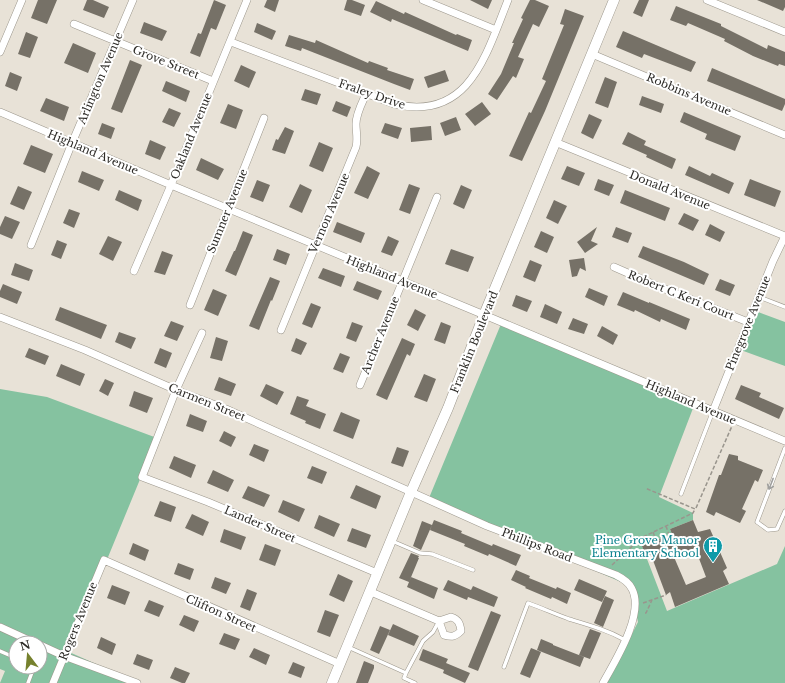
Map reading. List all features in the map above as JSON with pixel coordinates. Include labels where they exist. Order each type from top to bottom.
[{"type":"street","points":[[0,52],[22,0]]},
{"type":"street","name":"Arlington Avenue","points":[[31,245],[72,143],[133,0]]},
{"type":"street","name":"Oakland Avenue","points":[[134,271],[213,81],[231,42],[247,0]]},
{"type":"street","points":[[423,0],[496,30]]},
{"type":"street","name":"Fraley Drive","points":[[231,42],[394,104],[407,108],[423,108],[440,104],[459,92],[474,77],[481,65],[508,0]]},
{"type":"street","name":"Franklin Boulevard","points":[[332,683],[371,592],[377,573],[411,492],[448,408],[484,314],[614,0]]},
{"type":"street","points":[[707,0],[785,32]]},
{"type":"street","name":"Grove Street","points":[[74,24],[213,81]]},
{"type":"street","name":"Robbins Avenue","points":[[592,54],[785,135]]},
{"type":"street","name":"Vernon Avenue","points":[[281,330],[356,147],[358,138],[356,124],[357,116],[366,94]]},
{"type":"street","name":"Highland Avenue","points":[[0,112],[171,185],[484,314],[785,441]]},
{"type":"street","name":"Sumner Avenue","points":[[190,305],[264,118]]},
{"type":"street","name":"Donald Avenue","points":[[555,142],[785,236]]},
{"type":"street","name":"Archer Avenue","points":[[360,385],[437,197]]},
{"type":"street","name":"Pinegrove Avenue","points":[[713,411],[773,261],[785,236]]},
{"type":"street","name":"Robert C Keri Court","points":[[614,267],[748,322]]},
{"type":"street","name":"Carmen Street","points":[[0,317],[85,350],[176,390],[226,409],[411,492]]},
{"type":"street","points":[[176,390],[202,333]]},
{"type":"street","name":"Lander Street","points":[[176,390],[142,477],[208,502],[377,573]]},
{"type":"street","name":"Phillips Road","points":[[411,492],[487,526],[624,579],[632,588],[636,606],[635,616],[620,653],[603,683]]},
{"type":"street","name":"Rogers Avenue","points":[[53,683],[104,560]]},
{"type":"street","name":"Clifton Street","points":[[104,560],[340,664]]},
{"type":"street","points":[[371,592],[439,621]]},
{"type":"street","points":[[0,627],[18,635]]},
{"type":"street","points":[[48,649],[137,683]]},
{"type":"lane","points":[[759,297],[785,307]]},
{"type":"lane","points":[[682,494],[713,411]]},
{"type":"lane","points":[[785,448],[757,522],[768,530],[777,529],[785,511]]},
{"type":"lane","points":[[391,540],[420,553],[432,554],[473,570]]},
{"type":"lane","points":[[504,667],[528,603],[569,619],[592,625],[625,640]]},
{"type":"lane","points":[[415,683],[404,678],[423,641],[433,632],[439,621]]},
{"type":"lane","points":[[347,647],[406,673]]},
{"type":"path","points":[[612,565],[641,538],[693,514],[732,426]]},
{"type":"path","points":[[645,488],[695,509]]},
{"type":"path","points":[[666,526],[669,535]]},
{"type":"path","points":[[653,532],[656,540]]},
{"type":"path","points":[[643,603],[666,595]]},
{"type":"path","points":[[645,613],[652,600]]},
{"type":"green space","points":[[753,310],[785,322],[785,366],[738,349]]},
{"type":"green space","points":[[501,324],[695,403],[659,497],[693,513],[693,520],[670,529],[672,534],[642,546],[667,611],[777,564],[785,546],[785,683],[607,683],[638,622],[630,586],[429,498]]},
{"type":"green space","points":[[0,389],[47,397],[157,438],[69,652],[139,683],[0,683],[5,671],[0,669]]},
{"type":"building","points":[[38,0],[57,0],[47,24],[31,18]]},
{"type":"building","points":[[87,0],[93,0],[109,7],[104,18],[83,10]]},
{"type":"building","points":[[214,0],[226,5],[216,30],[211,28],[200,57],[190,53],[198,33],[201,34]]},
{"type":"building","points":[[267,0],[279,0],[275,12],[264,7]]},
{"type":"building","points":[[347,0],[352,0],[365,5],[361,16],[344,10]]},
{"type":"building","points":[[470,0],[492,0],[488,9]]},
{"type":"building","points":[[530,0],[535,0],[549,6],[539,27],[533,24],[518,57],[524,59],[516,78],[513,76],[497,100],[488,94],[501,74],[514,43],[512,43],[523,19],[521,18]]},
{"type":"building","points":[[639,0],[649,0],[642,17],[633,13]]},
{"type":"building","points":[[757,0],[785,0],[785,7],[783,11]]},
{"type":"building","points":[[376,1],[404,14],[405,12],[456,35],[457,34],[472,40],[468,51],[392,19],[391,22],[370,12]]},
{"type":"building","points":[[676,6],[721,24],[721,26],[767,49],[768,45],[785,52],[785,66],[779,64],[778,66],[753,56],[724,41],[725,39],[688,23],[686,26],[670,20]]},
{"type":"building","points":[[565,9],[584,16],[545,111],[522,161],[509,156],[529,112],[531,113],[546,81],[542,79],[564,25],[560,24]]},
{"type":"building","points":[[144,22],[167,31],[162,41],[140,33]]},
{"type":"building","points":[[257,23],[276,31],[272,40],[254,32]]},
{"type":"building","points":[[623,31],[696,62],[691,72],[644,54],[642,58],[616,47]]},
{"type":"building","points":[[26,32],[38,37],[30,58],[18,54]]},
{"type":"building","points":[[289,35],[315,43],[316,40],[368,63],[369,61],[388,68],[387,70],[414,79],[410,90],[302,48],[301,51],[285,46]]},
{"type":"building","points":[[73,43],[96,53],[88,73],[64,63]]},
{"type":"building","points":[[130,60],[142,65],[122,113],[111,109]]},
{"type":"building","points":[[241,65],[256,72],[249,88],[234,81]]},
{"type":"building","points":[[712,68],[785,99],[785,104],[782,111],[707,81]]},
{"type":"building","points":[[445,70],[449,81],[428,88],[424,77]]},
{"type":"building","points":[[10,72],[22,77],[17,91],[5,86]]},
{"type":"building","points":[[605,77],[617,82],[608,108],[595,103]]},
{"type":"building","points":[[166,81],[190,91],[186,102],[162,91]]},
{"type":"building","points":[[305,89],[321,94],[317,105],[301,100]]},
{"type":"building","points":[[642,96],[664,104],[661,113],[639,105]]},
{"type":"building","points":[[46,98],[69,107],[64,121],[40,111]]},
{"type":"building","points":[[336,101],[351,107],[347,117],[332,111]]},
{"type":"building","points":[[482,102],[491,114],[475,126],[465,114]]},
{"type":"building","points":[[228,104],[243,110],[236,129],[220,123]]},
{"type":"building","points":[[169,108],[181,113],[174,127],[162,122]]},
{"type":"building","points":[[684,112],[741,136],[735,151],[705,139],[707,134],[680,122]]},
{"type":"building","points":[[589,114],[602,120],[593,139],[581,133]]},
{"type":"building","points":[[456,117],[461,130],[445,136],[440,123]]},
{"type":"building","points":[[102,123],[115,128],[111,139],[98,134]]},
{"type":"building","points":[[385,123],[402,128],[398,139],[381,133]]},
{"type":"building","points":[[431,126],[432,140],[411,142],[410,128]]},
{"type":"building","points":[[285,127],[294,131],[285,154],[272,150],[276,139],[278,140]]},
{"type":"building","points":[[628,132],[646,141],[644,145],[676,159],[672,169],[646,157],[647,155],[622,144]]},
{"type":"building","points":[[150,140],[166,147],[160,160],[145,154]]},
{"type":"building","points":[[319,142],[333,148],[323,172],[309,166]]},
{"type":"building","points":[[31,145],[53,154],[45,173],[23,164]]},
{"type":"building","points":[[201,158],[224,169],[218,180],[196,170]]},
{"type":"building","points":[[367,166],[380,173],[368,199],[354,193]]},
{"type":"building","points":[[567,166],[585,173],[579,186],[561,179]]},
{"type":"building","points":[[689,166],[710,176],[712,173],[734,183],[729,194],[685,175]]},
{"type":"building","points":[[82,171],[104,180],[99,191],[78,182]]},
{"type":"building","points":[[598,179],[614,185],[609,196],[594,190]]},
{"type":"building","points":[[750,179],[781,191],[775,207],[744,195]]},
{"type":"building","points":[[257,180],[270,185],[263,202],[250,197]]},
{"type":"building","points":[[300,184],[312,190],[302,213],[289,207]]},
{"type":"building","points":[[409,184],[420,188],[410,214],[399,210]]},
{"type":"building","points":[[461,185],[472,190],[464,209],[453,204]]},
{"type":"building","points":[[18,186],[32,192],[24,210],[10,204]]},
{"type":"building","points":[[119,190],[142,200],[138,211],[115,200]]},
{"type":"building","points":[[625,190],[670,208],[665,221],[620,203]]},
{"type":"building","points":[[554,200],[567,206],[558,224],[546,218]]},
{"type":"building","points":[[69,209],[80,213],[74,228],[63,223]]},
{"type":"building","points":[[684,213],[699,220],[693,231],[678,224]]},
{"type":"building","points":[[5,216],[20,222],[12,239],[0,234],[0,227]]},
{"type":"building","points":[[337,222],[365,233],[361,243],[333,232]]},
{"type":"building","points":[[710,224],[725,232],[720,242],[705,235]]},
{"type":"building","points":[[597,227],[591,241],[598,244],[585,253],[577,242]]},
{"type":"building","points":[[616,227],[632,233],[628,243],[612,237]]},
{"type":"building","points":[[243,231],[253,235],[236,276],[225,271]]},
{"type":"building","points":[[541,231],[554,237],[547,253],[534,247]]},
{"type":"building","points":[[108,236],[122,242],[113,261],[99,254]]},
{"type":"building","points":[[388,236],[399,241],[392,256],[381,252]]},
{"type":"building","points":[[57,240],[67,244],[61,259],[51,255]]},
{"type":"building","points":[[643,246],[684,262],[709,274],[704,285],[638,257]]},
{"type":"building","points":[[277,249],[290,254],[286,265],[273,260]]},
{"type":"building","points":[[451,249],[474,257],[468,272],[445,264]]},
{"type":"building","points":[[162,251],[173,255],[165,275],[154,272]]},
{"type":"building","points":[[584,258],[586,271],[580,268],[577,276],[572,277],[569,260]]},
{"type":"building","points":[[530,260],[542,265],[535,282],[523,277]]},
{"type":"building","points":[[15,263],[33,270],[29,281],[11,275]]},
{"type":"building","points":[[323,268],[345,276],[341,287],[318,278]]},
{"type":"building","points":[[270,277],[280,281],[259,330],[249,326]]},
{"type":"building","points":[[720,279],[735,285],[730,296],[715,290]]},
{"type":"building","points":[[357,281],[382,291],[378,300],[353,290]]},
{"type":"building","points":[[3,284],[22,292],[17,304],[0,297],[0,291]]},
{"type":"building","points":[[589,288],[608,296],[604,306],[585,297]]},
{"type":"building","points":[[213,289],[227,295],[218,316],[204,310]]},
{"type":"building","points":[[623,292],[690,319],[686,330],[661,319],[660,322],[635,310],[634,312],[617,305]]},
{"type":"building","points":[[516,295],[532,301],[527,312],[512,306]]},
{"type":"building","points":[[311,303],[321,307],[312,328],[302,324]]},
{"type":"building","points":[[545,304],[562,312],[557,324],[540,317]]},
{"type":"building","points":[[60,307],[107,325],[101,339],[55,320]]},
{"type":"building","points":[[415,309],[426,315],[418,331],[407,325]]},
{"type":"building","points":[[573,318],[588,324],[584,334],[568,329]]},
{"type":"building","points":[[171,321],[184,326],[177,341],[164,336]]},
{"type":"building","points":[[352,322],[363,326],[356,342],[346,338]]},
{"type":"building","points":[[441,322],[451,326],[445,344],[434,340]]},
{"type":"building","points":[[602,326],[618,335],[613,345],[597,336]]},
{"type":"building","points":[[119,332],[136,338],[131,349],[115,342]]},
{"type":"building","points":[[216,337],[228,341],[222,361],[210,358]]},
{"type":"building","points":[[296,338],[307,343],[301,355],[291,351]]},
{"type":"building","points":[[402,338],[415,344],[410,356],[407,354],[387,400],[376,395]]},
{"type":"building","points":[[29,348],[49,356],[45,365],[25,357]]},
{"type":"building","points":[[160,348],[172,353],[166,368],[154,363]]},
{"type":"building","points":[[340,353],[350,357],[343,373],[333,369]]},
{"type":"building","points":[[61,364],[85,374],[80,386],[56,376]]},
{"type":"building","points":[[424,374],[436,379],[427,402],[414,397]]},
{"type":"building","points":[[219,377],[236,384],[231,396],[214,390]]},
{"type":"building","points":[[105,379],[114,383],[108,396],[99,391]]},
{"type":"building","points":[[266,384],[284,392],[277,405],[260,396]]},
{"type":"building","points":[[741,385],[761,393],[759,397],[784,408],[779,419],[735,399]]},
{"type":"building","points":[[134,391],[153,398],[147,413],[129,406]]},
{"type":"building","points":[[297,396],[309,400],[306,406],[326,414],[320,429],[305,423],[306,421],[290,414]]},
{"type":"building","points":[[341,412],[360,420],[353,439],[333,431]]},
{"type":"building","points":[[190,414],[207,421],[203,432],[186,426]]},
{"type":"building","points":[[224,431],[236,437],[231,447],[219,441]]},
{"type":"building","points":[[254,444],[269,450],[264,462],[249,455]]},
{"type":"building","points":[[397,447],[409,451],[403,467],[391,463]]},
{"type":"building","name":"Pine Grove Manor Elementary School","points":[[729,454],[738,456],[738,460],[763,470],[758,482],[755,480],[742,509],[746,511],[740,523],[716,512],[714,516],[706,512],[719,475],[721,475]]},
{"type":"building","points":[[174,456],[196,465],[191,478],[169,468]]},
{"type":"building","points":[[312,466],[327,472],[322,484],[307,478]]},
{"type":"building","points":[[213,470],[234,480],[228,492],[207,483]]},
{"type":"building","points":[[356,485],[381,496],[376,509],[350,498]]},
{"type":"building","points":[[248,486],[270,495],[264,507],[242,498]]},
{"type":"building","points":[[283,500],[305,509],[299,522],[278,512]]},
{"type":"building","points":[[160,501],[176,507],[171,522],[154,516]]},
{"type":"building","points":[[192,514],[209,522],[203,536],[185,528]]},
{"type":"building","points":[[319,515],[340,524],[334,537],[314,528]]},
{"type":"building","points":[[434,520],[462,531],[461,533],[492,546],[493,544],[521,555],[516,566],[489,554],[488,556],[464,546],[465,544],[430,530]]},
{"type":"building","name":"Pine Grove Manor Elementary School","points":[[693,520],[698,532],[710,529],[727,568],[723,571],[729,584],[675,607],[670,592],[666,595],[651,555],[646,557],[642,546],[672,534],[670,529]],"holes":[[[695,548],[706,577],[686,585],[674,557]]]},
{"type":"building","points":[[422,521],[432,525],[421,550],[413,546]]},
{"type":"building","points":[[352,528],[371,535],[366,548],[347,541]]},
{"type":"building","points":[[224,529],[246,537],[241,550],[220,542]]},
{"type":"building","points":[[133,543],[149,550],[145,561],[129,554]]},
{"type":"building","points":[[265,544],[281,550],[275,566],[259,560]]},
{"type":"building","points":[[411,553],[419,556],[419,558],[409,582],[399,578]]},
{"type":"building","points":[[178,563],[194,569],[190,580],[174,574]]},
{"type":"building","points":[[516,570],[530,576],[529,578],[556,589],[557,587],[571,593],[567,604],[552,597],[551,599],[525,588],[526,587],[511,580]]},
{"type":"building","points":[[338,574],[353,581],[344,602],[329,595]]},
{"type":"building","points":[[215,577],[231,583],[226,594],[211,588]]},
{"type":"building","points":[[411,577],[438,588],[434,599],[407,587]]},
{"type":"building","points":[[579,579],[607,591],[602,602],[574,590]]},
{"type":"building","points":[[448,580],[471,590],[473,586],[498,597],[494,607],[468,597],[467,600],[443,590]]},
{"type":"building","points":[[112,585],[130,592],[125,605],[107,598]]},
{"type":"building","points":[[247,589],[257,593],[250,611],[240,607]]},
{"type":"building","points":[[605,596],[614,600],[603,627],[594,623]]},
{"type":"building","points":[[149,600],[164,606],[159,617],[144,611]]},
{"type":"building","points":[[325,610],[339,615],[330,637],[317,632]]},
{"type":"building","points":[[491,611],[501,615],[478,671],[468,667]]},
{"type":"building","points":[[184,615],[199,621],[194,632],[179,625]]},
{"type":"building","points":[[393,624],[419,636],[414,646],[388,635]]},
{"type":"building","points":[[380,626],[390,630],[379,654],[370,650]]},
{"type":"building","points":[[590,629],[601,633],[590,659],[579,655]]},
{"type":"building","points":[[224,633],[240,639],[235,650],[219,644]]},
{"type":"building","points":[[101,637],[116,644],[112,655],[97,648]]},
{"type":"building","points":[[541,639],[584,657],[580,667],[537,650]]},
{"type":"building","points":[[254,648],[270,655],[266,665],[249,657]]},
{"type":"building","points":[[531,648],[541,652],[530,678],[520,674]]},
{"type":"building","points":[[423,649],[448,659],[446,663],[470,673],[465,683],[443,673],[444,670],[419,660]]},
{"type":"building","points":[[137,654],[153,660],[149,670],[133,664]]},
{"type":"building","points":[[364,661],[374,665],[374,668],[368,683],[356,683]]},
{"type":"building","points":[[293,662],[305,667],[301,678],[288,673]]},
{"type":"building","points":[[175,667],[190,673],[185,683],[170,678]]},
{"type":"place","name":"Pine Grove Manor Elementary School","points":[[713,563]]}]
